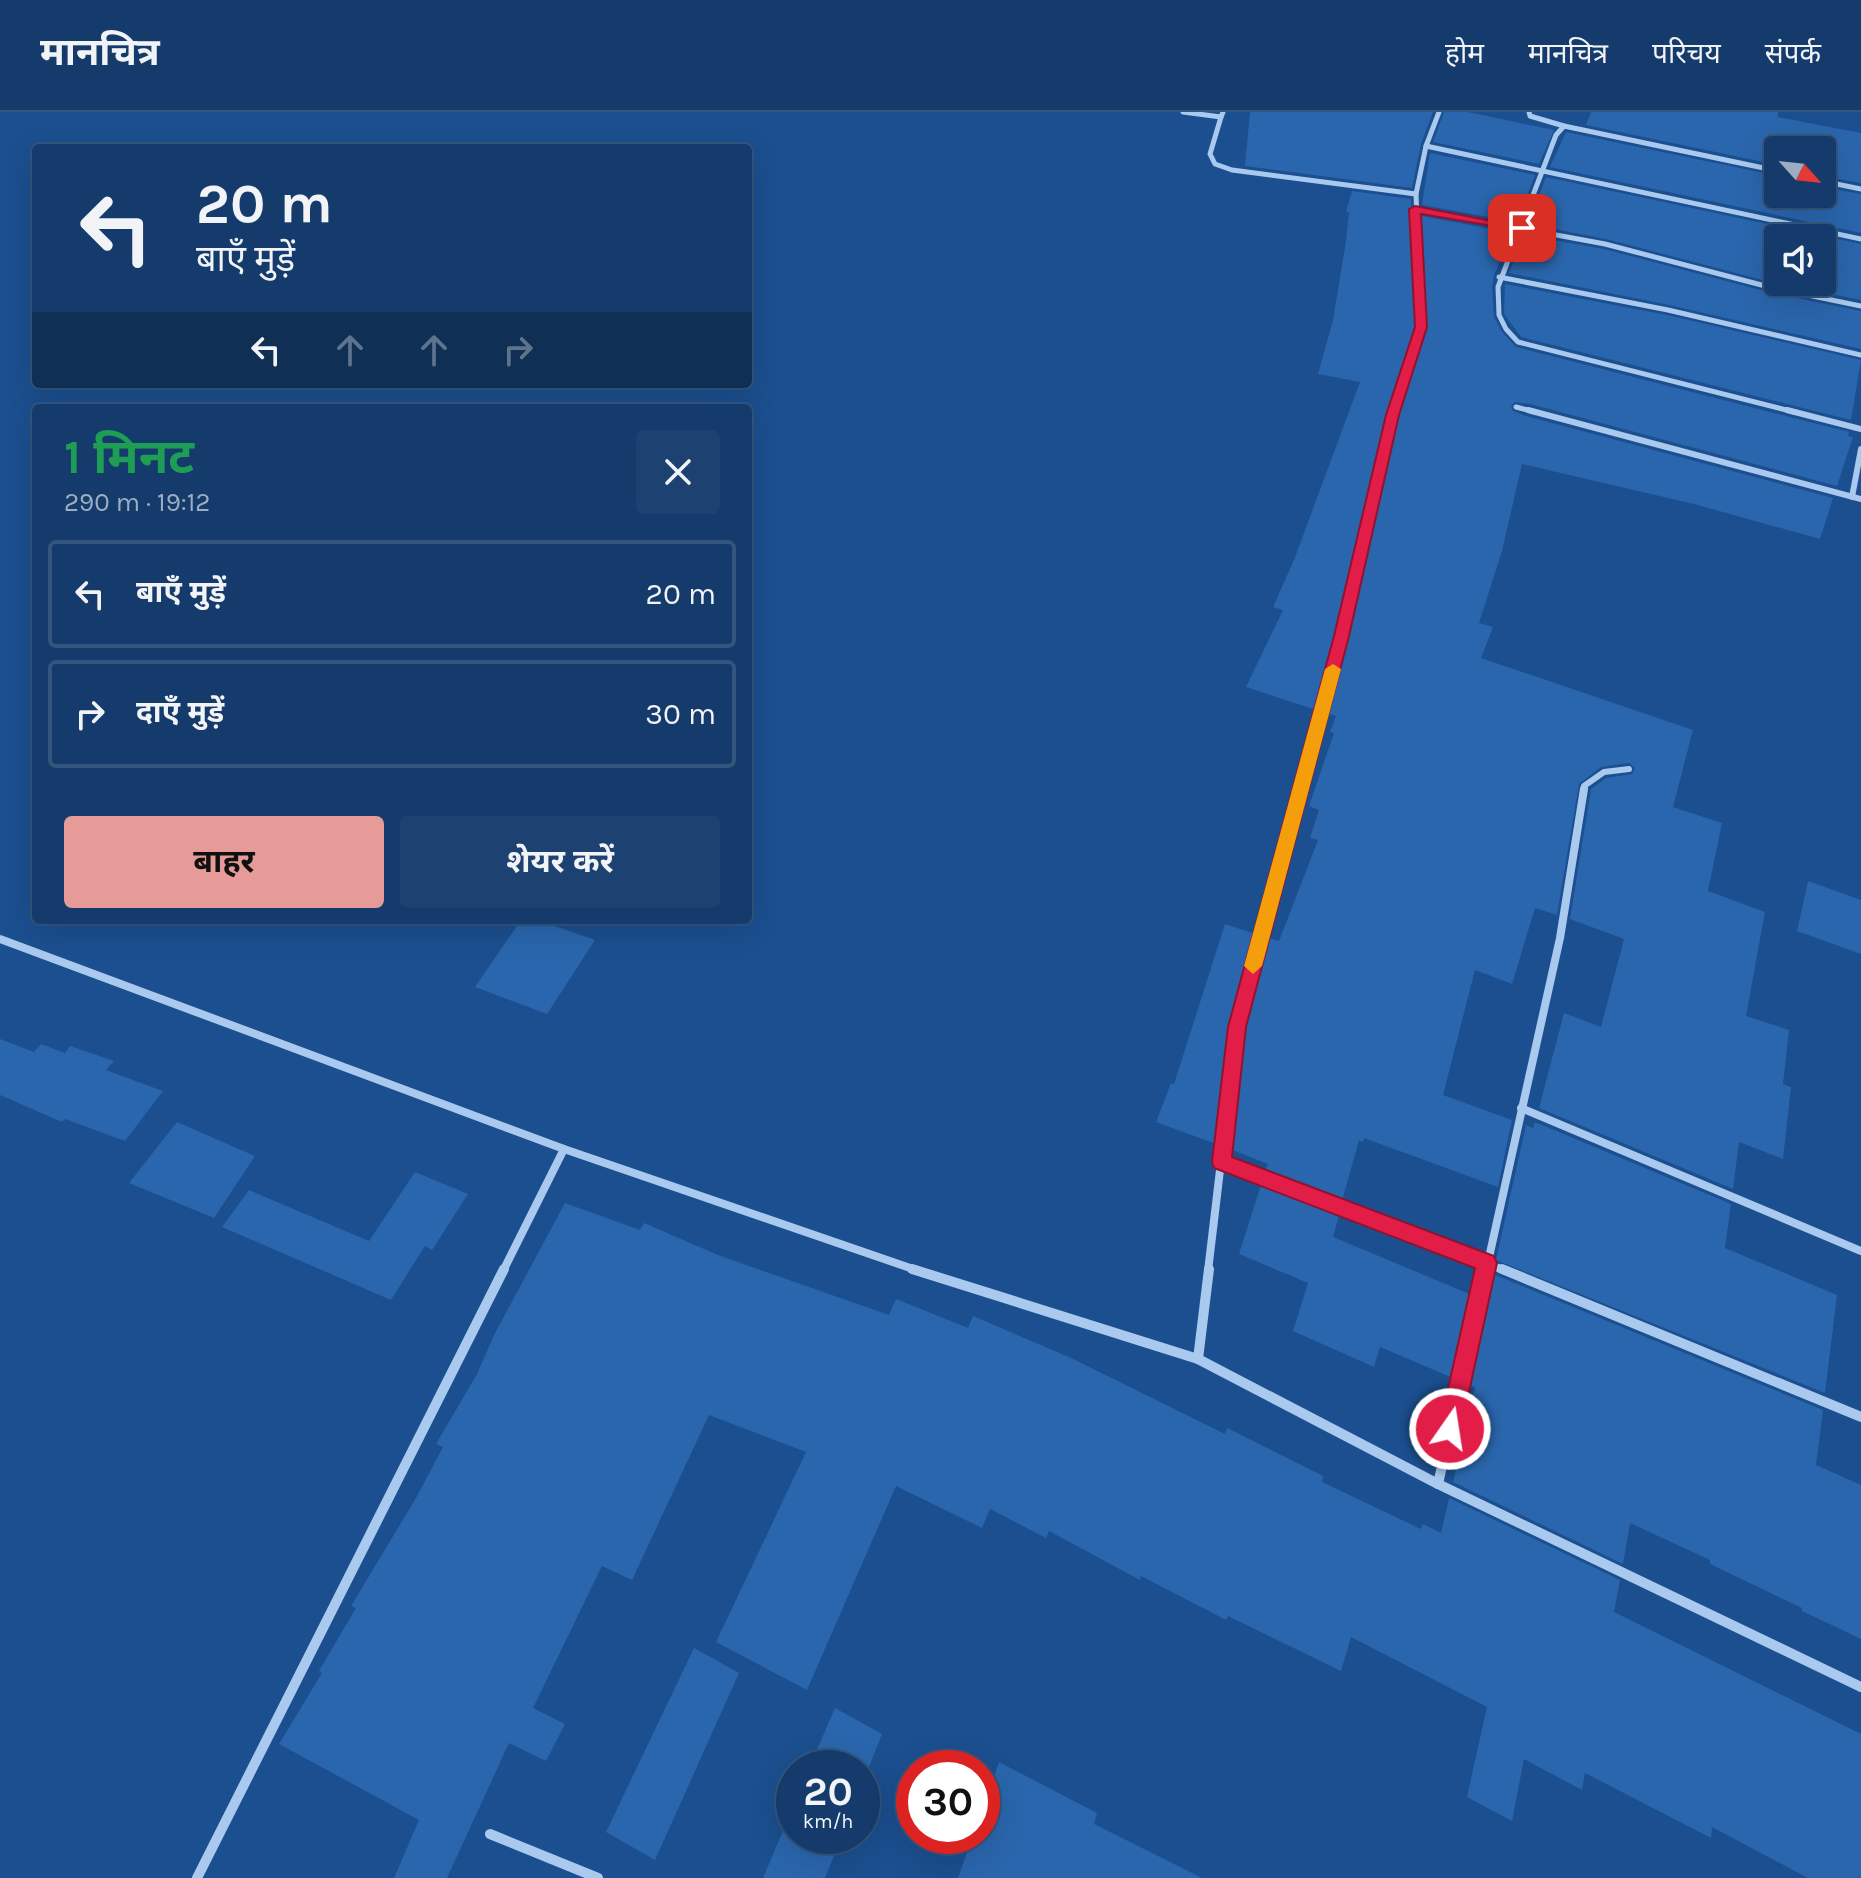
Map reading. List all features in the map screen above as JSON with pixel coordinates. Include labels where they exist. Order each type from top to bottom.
[{"type":"street","points":[[1183,112],[1222,115],[1210,154],[1215,164],[1232,170],[1416,194]]},
{"type":"street","points":[[1198,1359],[1237,1027],[1342,636],[1393,415],[1421,327],[1416,194],[1426,146],[1439,112]]},
{"type":"street","points":[[1529,112],[1530,116],[1564,126],[1764,168]]},
{"type":"street","points":[[1564,126],[1556,135],[1522,228],[1499,277],[1498,317],[1506,332],[1518,342],[1861,429]]},
{"type":"street","points":[[1426,146],[1861,239]]},
{"type":"street","points":[[1836,184],[1861,189]]},
{"type":"street","points":[[1415,209],[1605,244],[1773,288],[1861,306]]},
{"type":"street","points":[[1499,277],[1668,310],[1861,355]]},
{"type":"street","points":[[1516,407],[1861,499]]},
{"type":"street","points":[[1852,497],[1861,449]]},
{"type":"street","points":[[1438,1484],[1560,938],[1584,786],[1604,772],[1629,769]]},
{"type":"street","points":[[0,939],[564,1149],[890,1262],[1198,1359],[1438,1484],[1861,1687]]},
{"type":"street","points":[[1521,1108],[1861,1251]]},
{"type":"street","points":[[197,1878],[564,1149]]},
{"type":"street","points":[[1221,1162],[1487,1263],[1861,1417]]},
{"type":"street","points":[[490,1834],[598,1878]]},
{"type":"building","points":[[1250,112],[1433,112],[1421,144],[1412,188],[1245,166]]},
{"type":"building","points":[[1444,112],[1468,112],[1554,130],[1539,164],[1433,142]]},
{"type":"building","points":[[1591,112],[1778,112],[1778,117],[1861,133],[1861,183],[1836,179],[1836,136],[1764,136],[1764,162],[1586,125]]},
{"type":"building","points":[[1566,132],[1764,173],[1764,208],[1836,208],[1836,190],[1861,194],[1861,233],[1836,228],[1836,224],[1819,224],[1550,167]]},
{"type":"building","points":[[1430,153],[1535,175],[1517,222],[1422,205]]},
{"type":"building","points":[[1546,177],[1767,224],[1764,224],[1764,280],[1606,239],[1528,224]]},
{"type":"building","points":[[1352,191],[1411,199],[1415,326],[1389,409],[1316,710],[1246,687],[1283,610],[1273,607],[1294,560],[1360,382],[1318,374],[1333,320],[1346,241],[1349,212],[1346,212]]},
{"type":"building","points":[[1422,216],[1513,233],[1494,275],[1492,287],[1494,317],[1502,332],[1516,347],[1849,432],[1848,436],[1853,437],[1837,486],[1530,404],[1515,402],[1511,406],[1513,411],[1526,416],[1833,498],[1820,539],[1694,504],[1522,464],[1502,551],[1479,623],[1493,627],[1481,658],[1693,730],[1673,807],[1722,823],[1708,891],[1765,912],[1746,1016],[1789,1030],[1783,1084],[1791,1087],[1783,1159],[1739,1142],[1733,1189],[1539,1108],[1564,1013],[1601,1027],[1624,939],[1570,919],[1591,789],[1606,778],[1632,774],[1635,768],[1629,763],[1601,767],[1579,784],[1557,915],[1535,908],[1512,984],[1475,970],[1443,1095],[1512,1120],[1498,1187],[1364,1138],[1363,1142],[1359,1140],[1342,1201],[1265,1171],[1268,1164],[1230,1149],[1244,1028],[1268,938],[1279,941],[1318,840],[1310,838],[1319,810],[1309,806],[1334,733],[1330,732],[1336,716],[1327,713],[1401,409],[1426,328]]},
{"type":"building","points":[[1524,235],[1604,249],[1764,291],[1764,296],[1787,296],[1861,311],[1861,349],[1669,305],[1509,273]]},
{"type":"building","points":[[1836,239],[1861,244],[1861,300],[1836,295]]},
{"type":"building","points":[[1505,284],[1667,315],[1861,360],[1851,420],[1521,337],[1504,314]]},
{"type":"building","points":[[1808,881],[1861,900],[1861,954],[1797,931]]},
{"type":"building","points":[[518,924],[549,924],[595,940],[547,1014],[475,987]]},
{"type":"building","points":[[1225,924],[1255,934],[1230,1026],[1216,1144],[1156,1122],[1171,1083],[1174,1084]]},
{"type":"building","points":[[0,1039],[34,1052],[41,1044],[65,1053],[70,1046],[114,1061],[106,1070],[163,1091],[125,1141],[65,1119],[62,1122],[0,1095]]},
{"type":"building","points":[[177,1122],[255,1156],[214,1218],[129,1183]]},
{"type":"building","points":[[1535,1122],[1731,1204],[1725,1248],[1837,1295],[1825,1393],[1496,1260],[1526,1125],[1533,1128]]},
{"type":"building","points":[[415,1172],[468,1194],[432,1250],[425,1246],[391,1300],[222,1227],[249,1190],[369,1241]]},
{"type":"building","points":[[1261,1185],[1339,1215],[1333,1237],[1472,1295],[1453,1378],[1380,1347],[1374,1367],[1293,1331],[1308,1283],[1239,1254]]},
{"type":"building","points":[[565,1203],[640,1230],[644,1223],[718,1255],[889,1315],[896,1299],[968,1328],[973,1316],[1071,1358],[1225,1434],[1227,1428],[1323,1476],[1322,1482],[1421,1529],[1423,1524],[1441,1533],[1449,1498],[1620,1580],[1614,1612],[1861,1734],[1861,1878],[1808,1878],[1712,1827],[1711,1838],[1585,1773],[1582,1790],[1524,1759],[1512,1821],[1467,1797],[1487,1707],[1351,1637],[1341,1671],[1228,1616],[1226,1620],[1141,1576],[1140,1580],[1049,1531],[1046,1538],[990,1509],[982,1528],[896,1486],[807,1690],[716,1642],[806,1452],[709,1415],[632,1580],[602,1566],[533,1708],[565,1724],[546,1761],[509,1743],[447,1878],[394,1878],[419,1820],[279,1744],[322,1673],[319,1671],[356,1608],[351,1606],[443,1447],[436,1444],[477,1374],[494,1335]]},
{"type":"building","points":[[1493,1274],[1823,1410],[1816,1465],[1861,1485],[1861,1639],[1710,1564],[1710,1560],[1630,1523],[1623,1564],[1453,1482],[1475,1387],[1468,1385]]},
{"type":"building","points":[[694,1648],[739,1673],[655,1860],[606,1832]]},
{"type":"building","points":[[835,1708],[882,1734],[876,1750],[817,1750]]},
{"type":"building","points":[[1000,1763],[1097,1813],[1094,1824],[1202,1878],[958,1878],[967,1854],[1000,1854]]},
{"type":"building","points":[[776,1847],[776,1854],[835,1854],[825,1878],[763,1878]]},
{"type":"slow traffic","points":[[1253,966],[1333,669]]},
{"type":"route","points":[[1450,1429],[1487,1263],[1221,1162],[1237,1027],[1342,636],[1393,415],[1421,327],[1415,209],[1522,228]]}]
